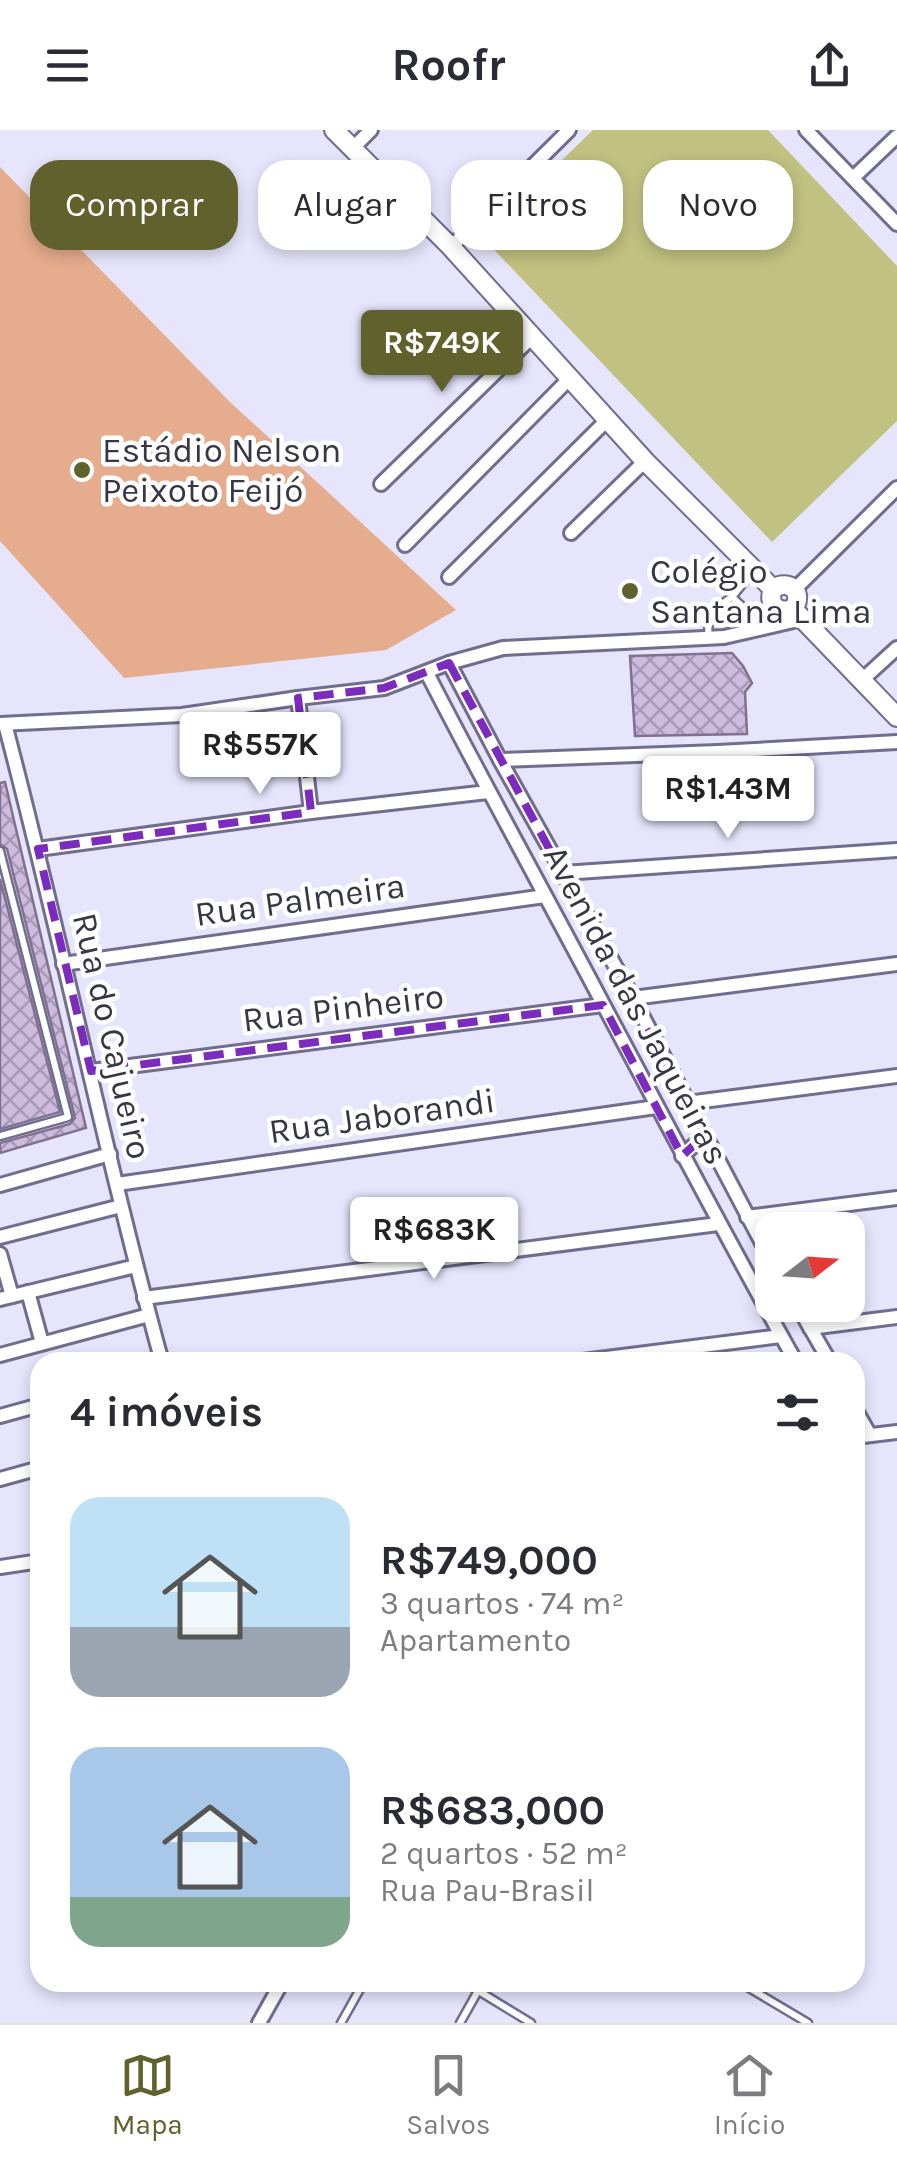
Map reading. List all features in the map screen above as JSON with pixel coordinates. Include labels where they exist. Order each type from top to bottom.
[{"type":"street","points":[[334,130],[451,248]]},
{"type":"street","points":[[352,149],[371,130]]},
{"type":"street","points":[[539,160],[569,130]]},
{"type":"street","points":[[806,130],[897,224]]},
{"type":"street","points":[[852,178],[897,136]]},
{"type":"street","points":[[453,250],[645,461],[773,588]]},
{"type":"street","points":[[382,484],[532,336]]},
{"type":"street","points":[[405,545],[570,378]]},
{"type":"street","points":[[449,577],[608,420]]},
{"type":"street","points":[[571,533],[645,461]]},
{"type":"street","points":[[795,589],[897,488]]},
{"type":"street","points":[[797,614],[795,589],[789,584],[773,588],[770,596],[777,610],[797,614],[897,717]]},
{"type":"street","points":[[3,724],[182,714],[384,688],[503,648],[724,638],[759,630],[797,614]]},
{"type":"street","points":[[862,680],[897,648]]},
{"type":"street","name":"Avenida das Jaqueiras","points":[[449,663],[633,998],[755,1231]]},
{"type":"street","name":"Avenida das Jaqueiras","points":[[428,673],[718,1224],[790,1352]]},
{"type":"street","points":[[298,698],[311,812]]},
{"type":"street","name":"Rua do Cajueiro","points":[[3,724],[38,849],[159,1352]]},
{"type":"street","points":[[500,760],[897,742]]},
{"type":"street","points":[[38,849],[488,792]]},
{"type":"street","points":[[563,873],[897,850]]},
{"type":"street","name":"Rua Palmeira","points":[[63,964],[545,896]]},
{"type":"street","points":[[633,998],[897,964]]},
{"type":"street","name":"Rua Pinheiro","points":[[91,1071],[603,1005]]},
{"type":"street","points":[[687,1103],[897,1076]]},
{"type":"street","name":"Rua Jaborandi","points":[[117,1184],[656,1107]]},
{"type":"street","points":[[682,1156],[704,1136]]},
{"type":"street","points":[[0,1185],[110,1154]]},
{"type":"street","points":[[747,1216],[897,1198]]},
{"type":"street","points":[[0,1237],[121,1206]]},
{"type":"street","points":[[144,1298],[718,1224]]},
{"type":"street","points":[[0,1254],[6,1298],[136,1266]]},
{"type":"street","points":[[28,1292],[42,1343]]},
{"type":"street","points":[[0,1355],[149,1315]]},
{"type":"street","points":[[810,1328],[897,1316]]},
{"type":"street","points":[[807,1322],[824,1352]]},
{"type":"street","points":[[654,1352],[781,1336]]},
{"type":"street","points":[[0,1416],[30,1408]]},
{"type":"street","points":[[865,1436],[897,1432]]},
{"type":"street","points":[[0,1480],[30,1471]]},
{"type":"street","points":[[0,1566],[30,1563]]},
{"type":"street","points":[[259,2023],[276,1992]]},
{"type":"lane","points":[[708,638],[708,614],[732,596],[754,570]]},
{"type":"lane","points":[[732,596],[759,630]]},
{"type":"lane","points":[[0,851],[68,1117],[0,1136]]},
{"type":"lane","points":[[341,2023],[358,1992]]},
{"type":"lane","points":[[460,2023],[478,1992],[530,2023]]},
{"type":"lane","points":[[756,1992],[808,2023]]},
{"type":"highlighted area","points":[[449,663],[704,1136],[682,1156],[603,1005],[91,1071],[38,849],[311,812],[298,698],[384,688]]},
{"type":"shaded area","points":[[593,130],[768,130],[897,266],[897,421],[772,542],[494,250],[623,250],[623,160],[562,160]]},
{"type":"shaded area","points":[[0,167],[30,198],[30,250],[81,250],[230,402],[456,610],[386,650],[124,678],[0,541]]},
{"type":"building","points":[[732,653],[752,683],[745,692],[747,734],[635,736],[630,656]]},
{"type":"building","points":[[5,782],[86,1128],[0,1153],[0,1143],[70,1124],[75,1118],[7,849],[0,844],[0,783]]},
{"type":"building","points":[[0,879],[60,1112],[0,1129]]},
{"type":"place","name":"Estádio Nelson Peixoto Feijó","points":[[82,470]]},
{"type":"place","name":"Colégio Santana Lima","points":[[630,591]]}]
